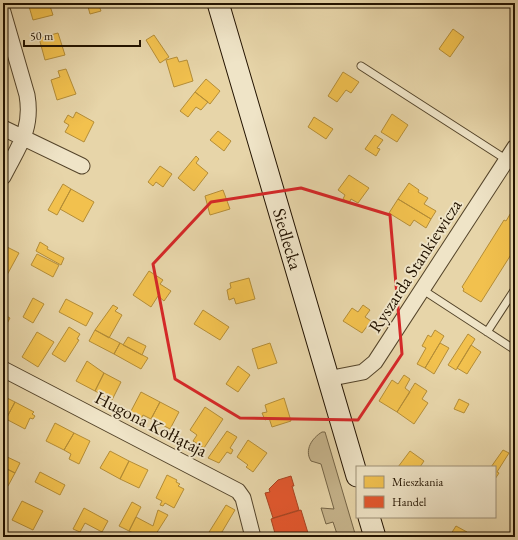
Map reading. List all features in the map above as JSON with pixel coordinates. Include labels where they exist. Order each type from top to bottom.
[{"type":"main road","name":"Siedlecka","points":[[218,3],[327,379],[356,473]]},
{"type":"main road","points":[[369,518],[375,537]]},
{"type":"street","points":[[3,12],[27,95],[29,108],[28,124],[23,138],[3,177]]},
{"type":"street","points":[[3,128],[82,166]]},
{"type":"street","name":"Ryszarda Stankiewicza","points":[[327,379],[362,372],[375,362],[424,290],[515,147]]},
{"type":"street","name":"Hugona Kołłątaja","points":[[3,369],[238,491],[243,498],[253,537]]},
{"type":"lane","points":[[361,66],[506,160]]},
{"type":"lane","points":[[424,290],[515,350]]},
{"type":"lane","points":[[487,332],[515,290]]},
{"type":"highlighted area","points":[[301,188],[390,215],[402,354],[358,420],[240,418],[175,379],[153,264],[211,202]]},
{"type":"shaded area","points":[[322,432],[325,432],[356,537],[338,537],[333,522],[326,524],[321,508],[334,509],[321,464],[311,461],[308,453],[312,441]]},
{"type":"building: Mieszkania","points":[[28,3],[49,3],[53,15],[33,20]]},
{"type":"building: Mieszkania","points":[[87,3],[98,3],[101,11],[90,14]]},
{"type":"building: Mieszkania","points":[[453,29],[464,37],[450,57],[439,49]]},
{"type":"building: Mieszkania","points":[[58,33],[65,55],[45,60],[39,38]]},
{"type":"building: Mieszkania","points":[[154,35],[169,57],[160,63],[146,40]]},
{"type":"building: Mieszkania","points":[[177,57],[179,62],[187,60],[193,81],[174,87],[166,60]]},
{"type":"building: Mieszkania","points":[[66,69],[76,94],[57,100],[51,80],[60,77],[58,71]]},
{"type":"building: Mieszkania","points":[[343,72],[359,82],[351,93],[346,90],[337,102],[328,96]]},
{"type":"building: Mieszkania","points":[[206,79],[220,91],[210,104],[195,92]]},
{"type":"building: Mieszkania","points":[[195,92],[208,102],[201,110],[196,107],[188,117],[180,111]]},
{"type":"building: Mieszkania","points":[[76,112],[94,122],[84,142],[65,132],[69,125],[64,122],[68,115],[73,118]]},
{"type":"building: Mieszkania","points":[[392,114],[408,125],[397,142],[381,132]]},
{"type":"building: Mieszkania","points":[[314,117],[333,129],[326,139],[308,127]]},
{"type":"building: Mieszkania","points":[[218,131],[231,141],[224,151],[210,140]]},
{"type":"building: Mieszkania","points":[[375,135],[383,140],[377,148],[380,149],[376,156],[365,149]]},
{"type":"building: Mieszkania","points":[[196,156],[199,159],[196,163],[208,173],[194,191],[178,178]]},
{"type":"building: Mieszkania","points":[[160,166],[172,174],[163,187],[156,182],[153,186],[148,182]]},
{"type":"building: Mieszkania","points":[[349,175],[369,188],[358,203],[351,199],[349,203],[343,199],[345,195],[338,190]]},
{"type":"building: Mieszkania","points":[[409,183],[419,190],[418,192],[428,198],[424,204],[436,211],[431,219],[398,199]]},
{"type":"building: Mieszkania","points":[[63,184],[71,189],[57,215],[48,210]]},
{"type":"building: Mieszkania","points":[[71,189],[94,202],[83,222],[60,209]]},
{"type":"building: Mieszkania","points":[[223,190],[230,209],[210,215],[205,196]]},
{"type":"building: Mieszkania","points":[[398,199],[431,219],[426,228],[414,220],[410,226],[389,213]]},
{"type":"building: Mieszkania","points":[[515,203],[515,248],[513,251],[515,254],[512,253],[481,302],[463,291],[464,289],[462,287],[504,220],[506,221]]},
{"type":"building: Mieszkania","points":[[40,242],[48,247],[47,249],[64,258],[61,265],[36,251]]},
{"type":"building: Mieszkania","points":[[3,245],[19,253],[7,275],[3,273]]},
{"type":"building: Mieszkania","points":[[37,254],[59,265],[53,277],[31,265]]},
{"type":"building: Mieszkania","points":[[149,271],[163,280],[160,284],[171,291],[164,301],[158,296],[151,307],[133,295]]},
{"type":"building: Mieszkania","points":[[249,278],[255,299],[236,304],[234,298],[229,300],[227,290],[231,288],[230,283]]},
{"type":"building: Mieszkania","points":[[33,298],[44,304],[33,323],[23,317]]},
{"type":"building: Mieszkania","points":[[66,299],[93,313],[86,326],[59,312]]},
{"type":"building: Mieszkania","points":[[113,305],[118,308],[115,311],[122,315],[109,338],[95,330]]},
{"type":"building: Mieszkania","points":[[363,305],[370,310],[365,317],[371,321],[362,333],[343,321],[352,308],[358,312]]},
{"type":"building: Mieszkania","points":[[203,310],[229,327],[220,340],[194,324]]},
{"type":"building: Mieszkania","points":[[3,314],[10,318],[3,331]]},
{"type":"building: Mieszkania","points":[[69,327],[80,334],[77,339],[79,340],[65,362],[52,354]]},
{"type":"building: Mieszkania","points":[[95,330],[120,343],[114,354],[89,341]]},
{"type":"building: Mieszkania","points":[[435,330],[444,336],[425,368],[417,364],[426,348],[422,346],[428,335],[431,337]]},
{"type":"building: Mieszkania","points":[[37,332],[54,342],[38,367],[22,357]]},
{"type":"building: Mieszkania","points":[[468,334],[475,339],[456,370],[448,365]]},
{"type":"building: Mieszkania","points":[[128,337],[146,346],[142,355],[123,345]]},
{"type":"building: Mieszkania","points":[[120,343],[148,358],[141,369],[114,354]]},
{"type":"building: Mieszkania","points":[[270,343],[277,363],[258,369],[252,349]]},
{"type":"building: Mieszkania","points":[[440,343],[449,348],[434,374],[425,368]]},
{"type":"building: Mieszkania","points":[[471,345],[481,352],[467,374],[457,368]]},
{"type":"building: Mieszkania","points":[[87,361],[104,373],[95,391],[76,381]]},
{"type":"building: Mieszkania","points":[[238,366],[250,375],[238,392],[226,384]]},
{"type":"building: Mieszkania","points":[[104,373],[121,382],[112,400],[95,391]]},
{"type":"building: Mieszkania","points":[[404,375],[410,379],[405,388],[410,392],[397,412],[379,401],[392,380],[398,384]]},
{"type":"building: Mieszkania","points":[[415,383],[427,391],[422,399],[428,403],[414,424],[397,412]]},
{"type":"building: Mieszkania","points":[[141,392],[160,402],[151,419],[143,415],[141,419],[130,413]]},
{"type":"building: Mieszkania","points":[[3,396],[15,402],[6,419],[3,418]]},
{"type":"building: Mieszkania","points":[[284,398],[291,421],[272,427],[269,418],[265,420],[262,413],[267,412],[265,405]]},
{"type":"building: Mieszkania","points":[[459,399],[469,404],[464,413],[454,409]]},
{"type":"building: Mieszkania","points":[[15,402],[34,412],[32,414],[35,416],[33,419],[30,418],[25,429],[6,419]]},
{"type":"building: Mieszkania","points":[[160,402],[179,412],[170,429],[151,419]]},
{"type":"building: Mieszkania","points":[[205,407],[223,419],[204,448],[193,441],[197,435],[190,430]]},
{"type":"building: Mieszkania","points":[[55,423],[74,433],[64,450],[46,441]]},
{"type":"building: Mieszkania","points":[[227,431],[237,437],[230,448],[233,450],[231,454],[227,452],[219,463],[208,458]]},
{"type":"building: Mieszkania","points":[[74,433],[90,441],[79,464],[69,459],[71,454],[64,450]]},
{"type":"building: Mieszkania","points":[[248,440],[267,453],[253,472],[246,467],[248,465],[237,457]]},
{"type":"building: Mieszkania","points":[[503,450],[509,453],[497,472],[499,473],[496,478],[496,466],[492,466]]},
{"type":"building: Mieszkania","points":[[110,451],[129,461],[120,479],[100,468]]},
{"type":"building: Mieszkania","points":[[410,451],[424,461],[421,466],[399,466]]},
{"type":"building: Mieszkania","points":[[3,455],[20,463],[15,473],[3,467]]},
{"type":"building: Mieszkania","points":[[129,461],[148,470],[139,488],[120,479]]},
{"type":"building: Mieszkania","points":[[3,467],[15,473],[8,486],[3,484]]},
{"type":"building: Mieszkania","points":[[40,472],[65,485],[60,495],[35,482]]},
{"type":"building: Mieszkania","points":[[167,475],[177,480],[176,482],[180,484],[178,486],[184,489],[174,508],[165,503],[163,506],[160,505],[162,501],[156,498]]},
{"type":"building: Mieszkania","points":[[22,501],[43,511],[33,530],[12,520]]},
{"type":"building: Mieszkania","points":[[132,502],[141,507],[129,531],[119,526]]},
{"type":"building: Mieszkania","points":[[226,505],[235,510],[219,537],[206,537]]},
{"type":"building: Mieszkania","points":[[84,508],[108,521],[102,532],[85,523],[80,532],[73,529]]},
{"type":"building: Mieszkania","points":[[158,510],[168,515],[154,537],[141,537],[129,531],[136,517],[153,526]]},
{"type":"building: Mieszkania","points":[[456,526],[467,532],[464,537],[449,537]]},
{"type":"building: Mieszkania","points":[[308,533],[306,537],[293,537]]},
{"type":"building: Handel","points":[[291,476],[294,486],[292,486],[299,510],[273,518],[265,493],[270,492],[269,489],[278,480]]},
{"type":"building: Handel","points":[[301,510],[308,533],[293,537],[276,537],[271,519]]}]
